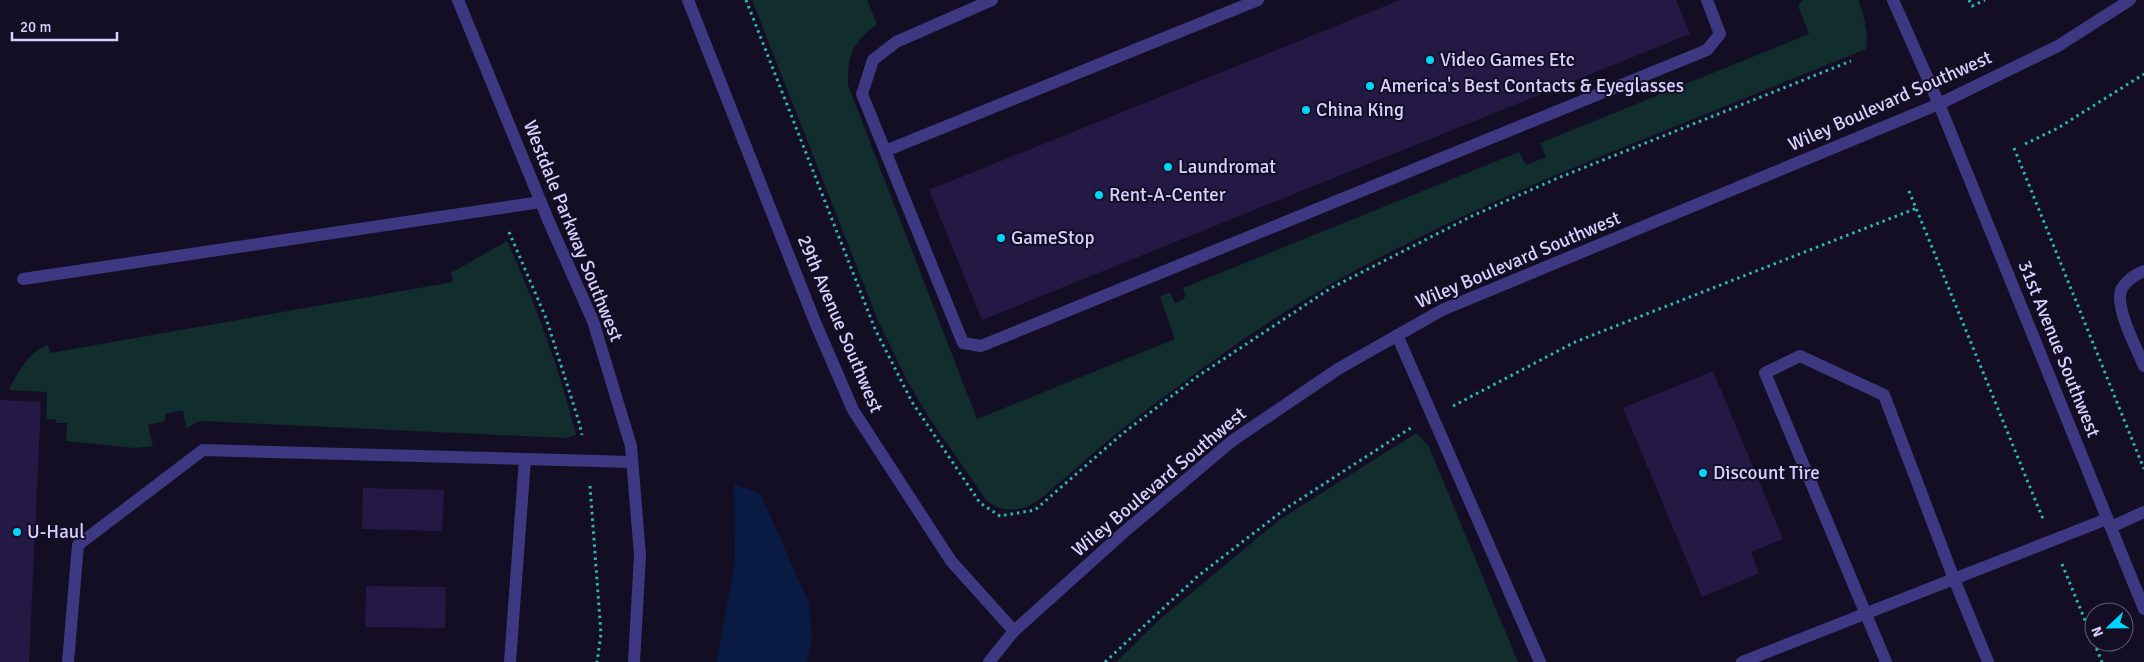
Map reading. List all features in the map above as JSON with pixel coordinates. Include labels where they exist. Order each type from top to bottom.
[{"type":"street","name":"Westdale Parkway Southwest","points":[[458,0],[541,202],[593,321],[631,446],[640,555],[634,662]]},
{"type":"street","name":"29th Avenue Southwest","points":[[688,0],[815,322],[853,410],[952,561],[1014,631]]},
{"type":"street","points":[[992,0],[896,42],[873,60],[862,94],[963,343],[981,346],[1707,50],[1720,34],[1707,0]]},
{"type":"street","points":[[885,151],[1258,0]]},
{"type":"street","name":"31st Avenue Southwest","points":[[1893,0],[1938,104],[2144,609]]},
{"type":"street","name":"Wiley Boulevard Southwest","points":[[989,662],[1014,631],[1123,533],[1232,441],[1338,369],[1442,310],[1938,104],[2058,46],[2130,0]]},
{"type":"street","points":[[23,279],[541,202]]},
{"type":"street","points":[[2144,271],[2132,276],[2121,289],[2120,309],[2144,366]]},
{"type":"street","points":[[1397,335],[1540,662]]},
{"type":"street","points":[[1886,662],[1765,373],[1800,356],[1884,395],[1954,579],[1988,662]]},
{"type":"street","points":[[68,662],[78,545],[203,450],[632,462]]},
{"type":"street","points":[[510,662],[525,459]]},
{"type":"street","points":[[1742,662],[1757,659],[1866,613],[2052,540],[2144,512]]},
{"type":"path","points":[[1969,0],[1972,6],[1985,0]]},
{"type":"path","points":[[2025,144],[2058,128],[2144,74]]},
{"type":"path","points":[[2014,148],[2144,469]]},
{"type":"path","points":[[1910,191],[2102,662]]},
{"type":"path","points":[[501,208],[513,244],[546,318],[579,422],[593,498],[601,634],[597,662]]},
{"type":"path","points":[[1105,662],[1198,576],[1285,509],[1408,430],[1575,342],[1917,208]]},
{"type":"green space","points":[[752,0],[867,0],[877,24],[862,37],[853,50],[849,65],[848,85],[977,419],[1175,339],[1160,297],[1170,292],[1175,303],[1184,299],[1183,288],[1519,152],[1526,165],[1546,157],[1540,143],[1809,34],[1798,6],[1803,0],[1858,0],[1865,24],[1867,43],[1866,49],[1603,155],[1493,202],[1332,283],[1281,314],[1170,392],[1033,504],[1012,510],[1001,508],[986,500],[928,416],[908,382],[879,323]]},
{"type":"green space","points":[[507,241],[546,336],[576,435],[566,438],[200,421],[186,428],[183,410],[165,414],[165,421],[148,425],[153,446],[134,448],[66,441],[67,423],[56,423],[56,419],[46,419],[47,392],[9,390],[29,358],[35,352],[48,345],[50,353],[453,282],[451,273]]},
{"type":"green space","points":[[1416,433],[1428,445],[1518,662],[1116,662],[1159,620],[1279,520]]},
{"type":"water","points":[[734,484],[760,493],[809,603],[812,639],[807,662],[717,662],[735,560]]},
{"type":"building","points":[[1400,0],[1676,0],[1690,34],[982,320],[929,190]]},
{"type":"building","name":"Discount Tire","points":[[1713,371],[1783,539],[1751,552],[1759,573],[1702,597],[1623,408]]},
{"type":"building","name":"U-Haul","points":[[0,400],[41,402],[29,662],[0,662]]},
{"type":"building","points":[[363,488],[444,490],[442,531],[362,529]]},
{"type":"building","points":[[366,586],[446,587],[445,628],[365,627]]},
{"type":"place","name":"Video Games Etc","points":[[1430,60]]},
{"type":"place","name":"America's Best Contacts & Eyeglasses","points":[[1370,86]]},
{"type":"place","name":"China King","points":[[1306,110]]},
{"type":"place","name":"Laundromat","points":[[1168,167]]},
{"type":"place","name":"Rent-A-Center","points":[[1099,195]]},
{"type":"place","name":"GameStop","points":[[1001,238]]},
{"type":"place","name":"Discount Tire","points":[[1703,473]]},
{"type":"place","name":"U-Haul","points":[[17,532]]}]
